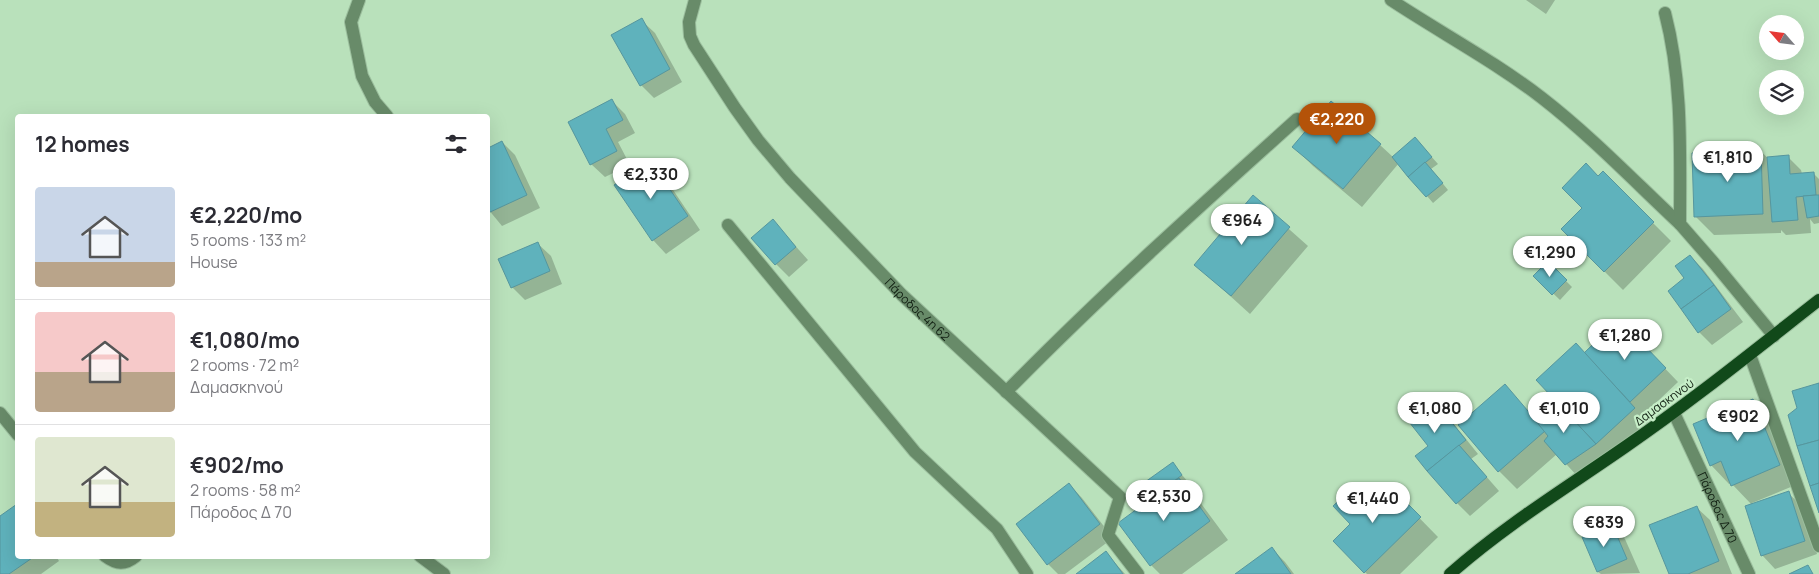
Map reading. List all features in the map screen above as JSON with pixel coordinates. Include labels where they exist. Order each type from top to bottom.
[{"type":"main road","name":"Δαμασκηνού","points":[[1450,574],[1518,521],[1674,413],[1819,300]]},
{"type":"street","points":[[358,0],[351,22],[362,76],[375,102],[386,114]]},
{"type":"street","name":"Πάροδος 4η 62","points":[[695,0],[689,19],[689,29],[694,45],[725,94],[758,140],[790,178],[902,296],[1120,497],[1108,535],[1138,574]]},
{"type":"street","points":[[1391,0],[1502,70],[1541,98],[1599,148],[1680,224],[1774,336]]},
{"type":"street","points":[[1665,13],[1673,45],[1679,104],[1680,224]]},
{"type":"street","points":[[1006,392],[1050,347],[1146,256],[1297,119]]},
{"type":"street","points":[[728,225],[915,452],[997,529],[1027,574]]},
{"type":"street","points":[[1750,354],[1819,546]]},
{"type":"street","points":[[0,412],[15,431]]},
{"type":"street","name":"Πάροδος Δ 70","points":[[1674,413],[1749,574]]},
{"type":"street","points":[[110,559],[121,564],[128,563],[133,559]]},
{"type":"street","points":[[424,559],[444,574]]},
{"type":"building","points":[[642,18],[670,69],[640,86],[611,35]]},
{"type":"building","points":[[612,99],[623,120],[606,129],[617,151],[590,165],[568,122]]},
{"type":"building","points":[[1331,101],[1381,144],[1343,189],[1292,147]]},
{"type":"building","points":[[1415,137],[1432,157],[1408,177],[1392,157]]},
{"type":"building","points":[[502,141],[527,195],[490,212],[490,147]]},
{"type":"building","points":[[1761,150],[1763,214],[1694,217],[1692,153]]},
{"type":"building","points":[[1789,155],[1790,174],[1814,172],[1816,195],[1796,197],[1798,220],[1772,222],[1767,157]]},
{"type":"building","points":[[650,160],[688,216],[652,241],[614,185]]},
{"type":"building","points":[[1425,162],[1443,183],[1426,197],[1408,177]]},
{"type":"building","points":[[1586,163],[1598,176],[1603,171],[1654,222],[1604,272],[1561,229],[1582,208],[1562,188]]},
{"type":"building","points":[[1253,195],[1290,227],[1231,296],[1194,265]]},
{"type":"building","points":[[1819,195],[1819,216],[1807,218],[1803,196]]},
{"type":"building","points":[[773,219],[796,247],[775,265],[751,238]]},
{"type":"building","points":[[538,242],[550,271],[511,288],[498,259]]},
{"type":"building","points":[[1690,255],[1714,285],[1681,309],[1668,291],[1684,278],[1675,266]]},
{"type":"building","points":[[1548,261],[1567,280],[1552,295],[1533,276]]},
{"type":"building","points":[[1714,285],[1731,309],[1698,333],[1681,309]]},
{"type":"building","points":[[1619,319],[1666,368],[1630,402],[1584,353]]},
{"type":"building","points":[[1576,343],[1635,408],[1596,444],[1536,380]]},
{"type":"building","points":[[1819,383],[1819,440],[1797,446],[1788,415],[1797,408],[1792,391]]},
{"type":"building","points":[[1505,384],[1545,431],[1498,472],[1458,425]]},
{"type":"building","points":[[1432,398],[1466,440],[1427,471],[1415,456],[1428,446],[1406,418]]},
{"type":"building","points":[[1753,399],[1780,465],[1731,486],[1721,461],[1710,466],[1693,424]]},
{"type":"building","points":[[1557,402],[1596,444],[1565,465],[1544,441],[1548,436],[1535,420]]},
{"type":"building","points":[[1819,440],[1819,483],[1810,486],[1797,446]]},
{"type":"building","points":[[1459,445],[1487,477],[1456,504],[1427,471]]},
{"type":"building","points":[[1173,462],[1182,475],[1141,506],[1131,492]]},
{"type":"building","points":[[1179,478],[1210,521],[1150,566],[1118,523]]},
{"type":"building","points":[[1069,483],[1100,524],[1047,565],[1016,524]]},
{"type":"building","points":[[1387,483],[1421,517],[1364,573],[1333,541],[1350,524],[1333,506],[1354,486],[1369,501]]},
{"type":"building","points":[[1819,483],[1819,513],[1810,486]]},
{"type":"building","points":[[1789,491],[1805,541],[1761,556],[1745,506]]},
{"type":"building","points":[[15,505],[15,559],[31,559],[9,574],[0,574],[0,516]]},
{"type":"building","points":[[1697,506],[1719,561],[1688,574],[1669,574],[1649,525]]},
{"type":"building","points":[[1612,524],[1627,559],[1597,572],[1582,537]]},
{"type":"building","points":[[1272,547],[1291,574],[1235,574]]},
{"type":"building","points":[[1106,551],[1123,574],[1076,574]]},
{"type":"building","points":[[1808,565],[1813,574],[1789,574]]}]
